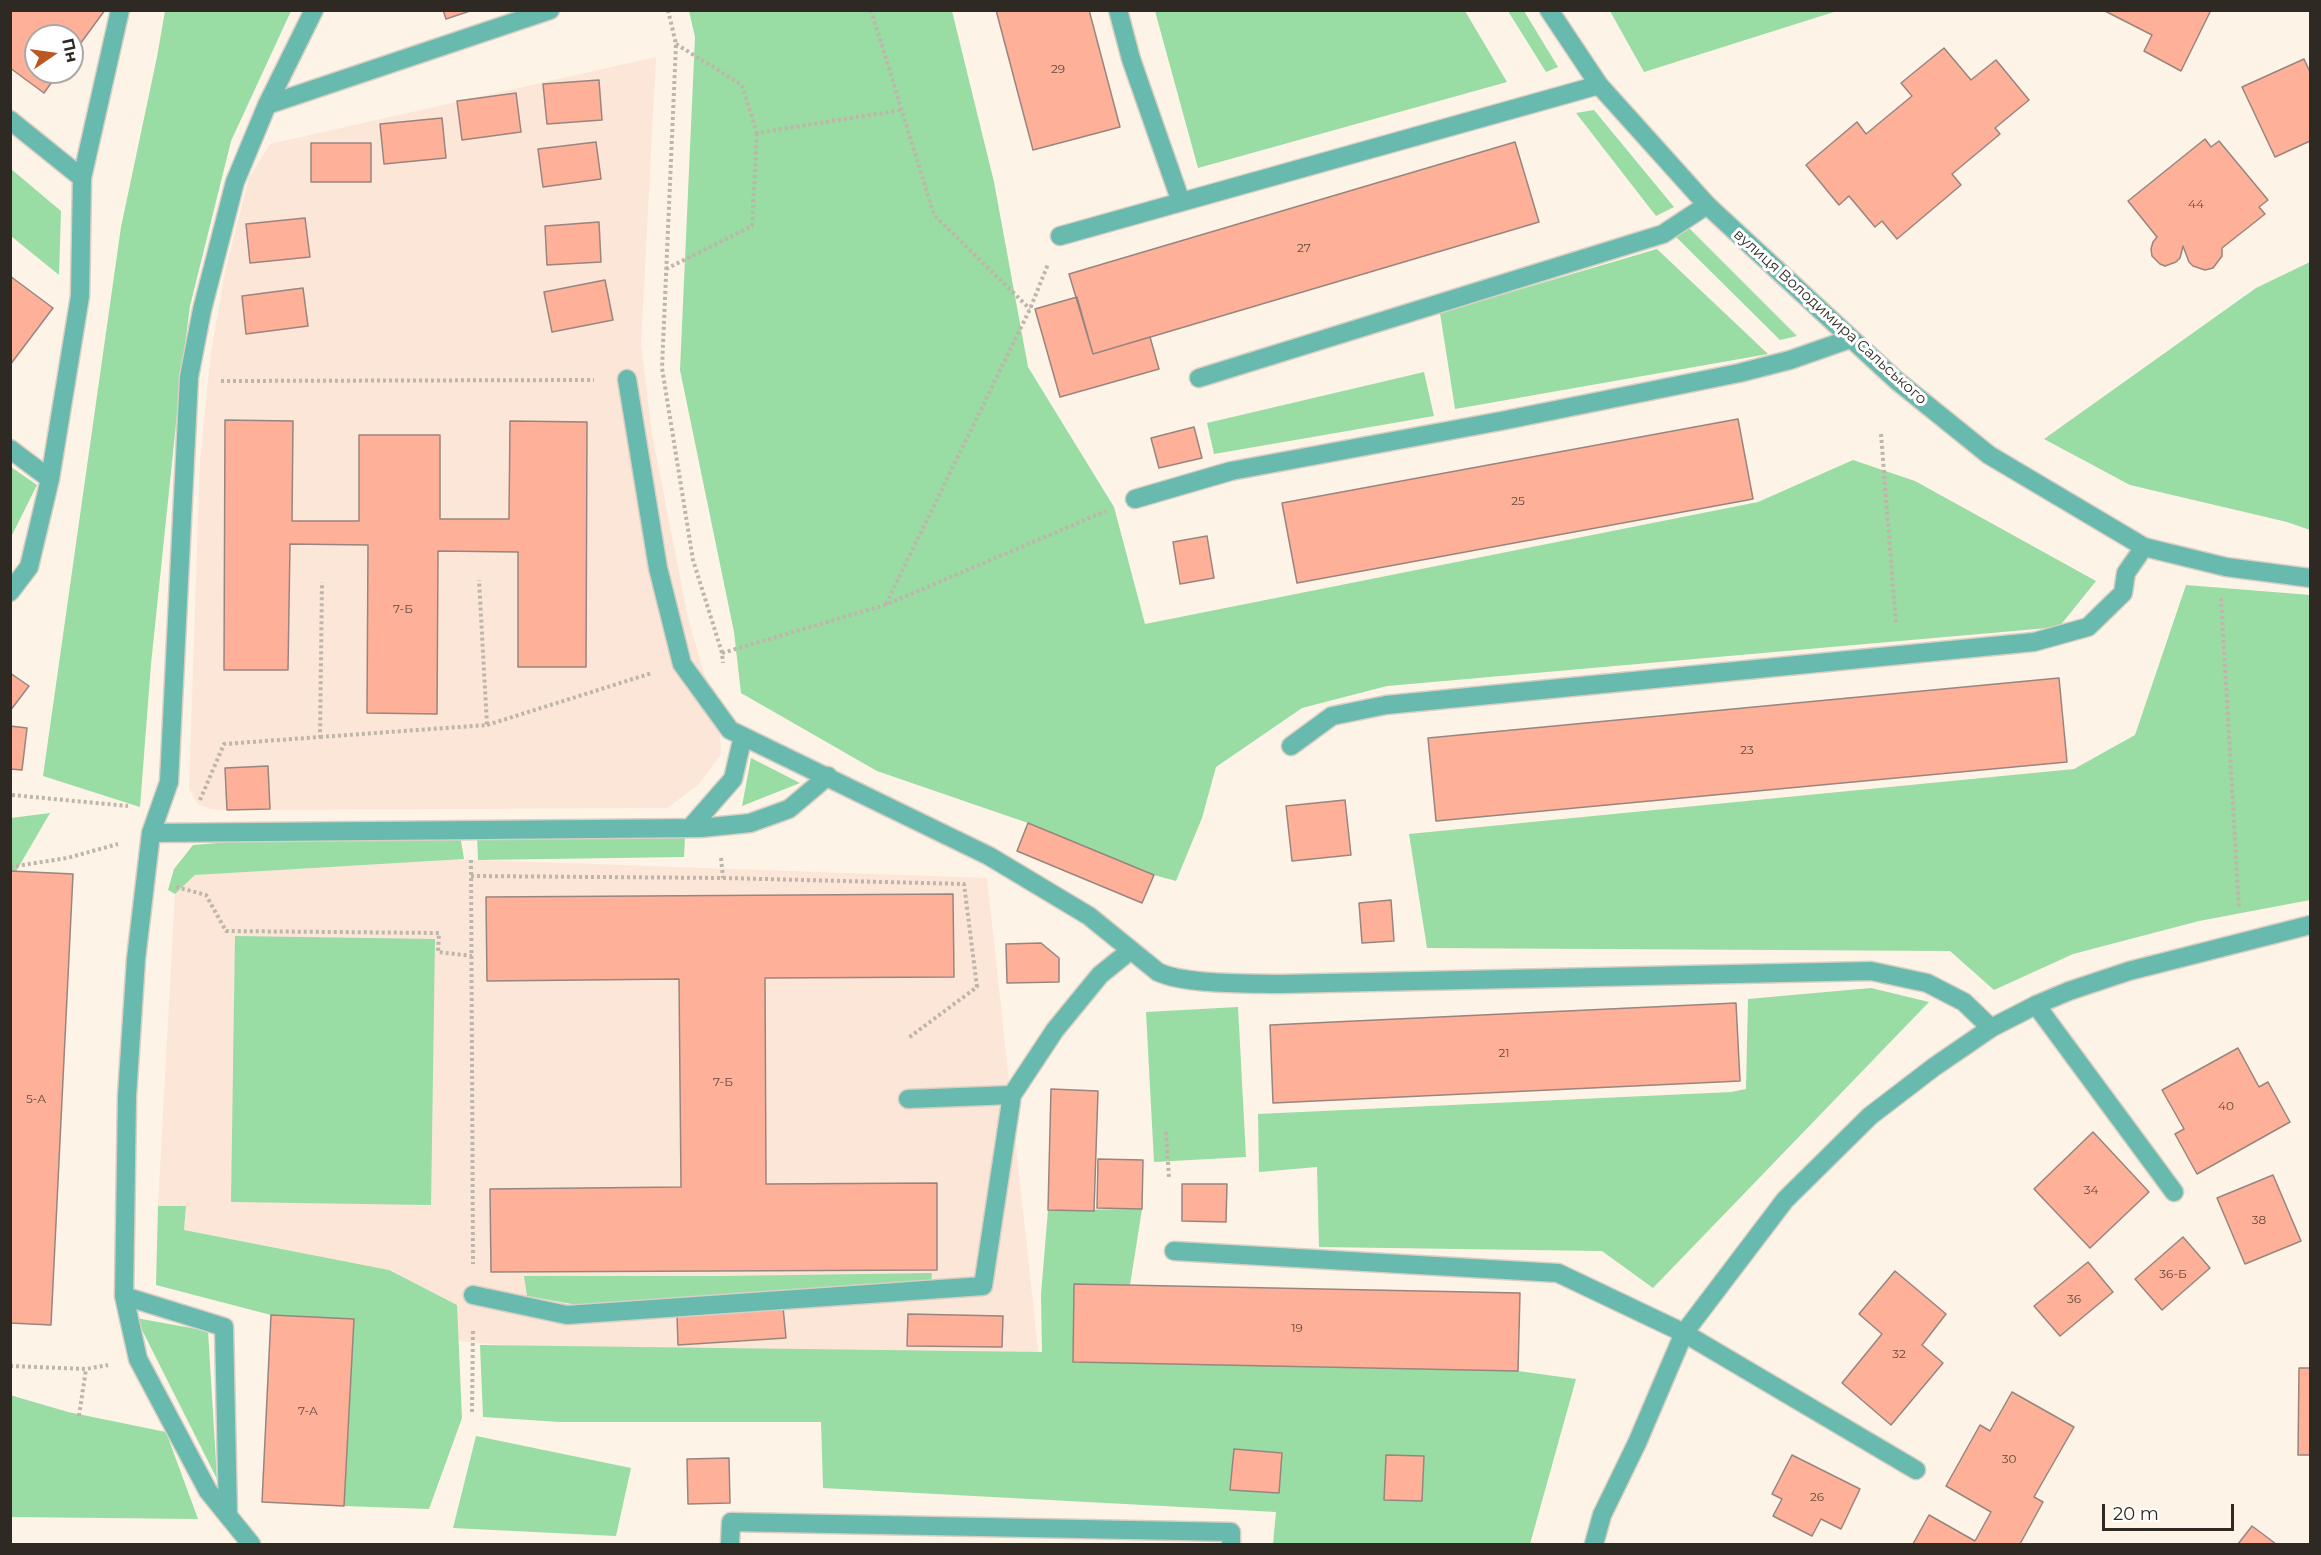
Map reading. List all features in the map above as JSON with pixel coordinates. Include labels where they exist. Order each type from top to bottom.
[{"type":"street","points":[[10,592],[29,567],[50,479],[80,296],[82,178],[120,10]]},
{"type":"street","points":[[251,1545],[208,1491],[138,1359],[124,1296],[127,1096],[136,959],[151,833],[169,782],[189,378],[202,310],[235,182],[267,105],[314,10]]},
{"type":"street","points":[[267,105],[550,10]]},
{"type":"street","points":[[1118,10],[1131,59],[1181,202]]},
{"type":"street","name":"вулиця Володимира Сальського","points":[[1549,10],[1599,85],[1707,206],[1896,380],[1989,455],[2144,548],[2226,567],[2310,578]]},
{"type":"street","points":[[1060,236],[1599,85]]},
{"type":"street","points":[[10,120],[82,178]]},
{"type":"street","points":[[1199,378],[1663,234],[1707,206]]},
{"type":"street","points":[[1135,499],[1231,471],[1501,421],[1739,373],[1790,360],[1850,339]]},
{"type":"street","points":[[627,380],[658,568],[682,664],[730,730],[989,856],[1089,916],[1158,972],[1168,977],[1259,984],[1871,971],[1927,983],[1965,1002],[1991,1028]]},
{"type":"street","points":[[10,449],[50,479]]},
{"type":"street","points":[[1291,746],[1332,716],[1386,705],[2034,642],[2088,627],[2123,593],[2126,573],[2144,548]]},
{"type":"street","points":[[690,828],[733,778],[743,736]]},
{"type":"street","points":[[151,833],[690,828],[750,823],[789,808],[828,776]]},
{"type":"street","points":[[1594,1545],[1602,1515],[1637,1443],[1684,1333],[1785,1200],[1870,1116],[1934,1067],[1991,1028],[2036,1005],[2069,991],[2129,971],[2310,925]]},
{"type":"street","points":[[473,1295],[567,1315],[983,1286],[1012,1095],[1055,1030],[1100,975],[1131,950]]},
{"type":"street","points":[[2036,1005],[2174,1192]]},
{"type":"street","points":[[908,1100],[1012,1095]]},
{"type":"street","points":[[1174,1251],[1558,1274],[1684,1333],[1916,1470]]},
{"type":"street","points":[[124,1296],[224,1327],[228,1516]]},
{"type":"street","points":[[730,1545],[731,1522],[1231,1532],[1231,1545]]},
{"type":"path","points":[[668,10],[676,44],[662,368],[693,560],[722,653],[723,664]]},
{"type":"path","points":[[871,10],[934,216],[1030,309]]},
{"type":"path","points":[[666,269],[752,226],[757,133],[742,86],[676,44]]},
{"type":"path","points":[[757,133],[901,110]]},
{"type":"path","points":[[885,605],[1030,309],[1060,236]]},
{"type":"path","points":[[220,381],[627,380]]},
{"type":"path","points":[[1881,434],[1899,656]]},
{"type":"path","points":[[722,653],[885,605],[1135,499]]},
{"type":"path","points":[[479,580],[487,725]]},
{"type":"path","points":[[320,737],[322,582]]},
{"type":"path","points":[[2221,594],[2239,909]]},
{"type":"path","points":[[198,804],[224,744],[487,725],[682,664]]},
{"type":"path","points":[[12,795],[129,806]]},
{"type":"path","points":[[10,867],[67,858],[151,833]]},
{"type":"path","points":[[472,1412],[471,876],[734,878],[964,884],[977,987],[907,1039]]},
{"type":"path","points":[[145,879],[206,895],[226,931],[439,933],[438,952],[472,956]]},
{"type":"path","points":[[1167,1132],[1169,1177]]},
{"type":"path","points":[[10,1366],[86,1370],[138,1359]]},
{"type":"path","points":[[79,1416],[86,1370]]},
{"type":"shaded area","points":[[656,57],[641,344],[652,434],[688,618],[704,674],[717,695],[721,754],[699,784],[667,808],[227,810],[210,809],[198,804],[189,789],[200,461],[211,352],[226,267],[249,178],[270,144]]},
{"type":"shaded area","points":[[450,859],[987,878],[1043,1396],[458,1341],[389,1270],[184,1230],[186,1206],[158,1206],[175,894],[195,875]]},
{"type":"green space","points":[[165,11],[291,11],[231,141],[190,306],[151,664],[140,807],[43,776],[121,227]]},
{"type":"green space","points":[[689,11],[952,11],[994,182],[1028,367],[1114,507],[1145,624],[1758,502],[1853,460],[1915,481],[2096,581],[2059,627],[1387,686],[1302,708],[1216,767],[1202,818],[1176,881],[1154,875],[1028,823],[877,771],[741,693],[734,632],[680,370],[695,37]]},
{"type":"green space","points":[[1155,11],[1465,11],[1507,82],[1198,168]]},
{"type":"green space","points":[[1508,11],[1524,11],[1558,67],[1546,72]]},
{"type":"green space","points":[[1610,11],[1837,11],[1644,72]]},
{"type":"green space","points":[[1594,110],[1674,207],[1656,216],[1576,113]]},
{"type":"green space","points":[[11,169],[61,211],[59,275],[11,236]]},
{"type":"green space","points":[[1687,226],[1797,336],[1780,340],[1673,234]]},
{"type":"green space","points":[[1657,249],[1768,354],[1455,409],[1440,313]]},
{"type":"green space","points":[[2310,262],[2310,530],[2287,522],[2130,485],[2044,439],[2256,288]]},
{"type":"green space","points":[[1424,372],[1434,416],[1214,454],[1207,423]]},
{"type":"green space","points":[[11,467],[37,485],[11,537]]},
{"type":"green space","points":[[2186,585],[2310,595],[2310,900],[2199,921],[2073,954],[1994,990],[1950,951],[1427,948],[1409,834],[2074,769],[2135,735]]},
{"type":"green space","points":[[751,758],[800,783],[742,806]]},
{"type":"green space","points":[[50,813],[11,880],[11,818]]},
{"type":"green space","points":[[460,835],[464,859],[195,875],[175,894],[168,890],[174,869],[193,845],[281,838]]},
{"type":"green space","points":[[477,836],[685,838],[684,857],[478,860]]},
{"type":"green space","points":[[235,936],[435,939],[431,1205],[231,1202]]},
{"type":"green space","points":[[1871,988],[1929,1002],[1653,1288],[1602,1251],[1319,1247],[1317,1167],[1259,1172],[1258,1114],[1731,1092],[1746,1089],[1748,999]]},
{"type":"green space","points":[[1238,1007],[1246,1157],[1154,1162],[1146,1012]]},
{"type":"green space","points":[[158,1206],[186,1206],[184,1230],[389,1270],[457,1305],[462,1418],[429,1509],[344,1506],[354,1320],[271,1315],[156,1285]]},
{"type":"green space","points":[[1142,1209],[1130,1285],[1074,1284],[1073,1362],[1518,1371],[1576,1379],[1530,1544],[1273,1544],[1276,1512],[823,1488],[821,1422],[560,1422],[483,1417],[480,1345],[1042,1352],[1041,1294],[1048,1210]]},
{"type":"green space","points":[[932,1273],[931,1283],[578,1305],[527,1296],[524,1276],[723,1276]]},
{"type":"green space","points":[[136,1318],[208,1331],[217,1479]]},
{"type":"green space","points":[[10,1395],[68,1412],[166,1432],[198,1519],[11,1517]]},
{"type":"green space","points":[[476,1436],[631,1468],[616,1536],[453,1528]]},
{"type":"building","points":[[10,10],[105,10],[84,39],[84,24],[24,24],[24,78],[10,68]]},
{"type":"building","points":[[443,10],[473,10],[446,19]]},
{"type":"building","points":[[996,10],[1089,10],[1120,127],[1033,150]]},
{"type":"building","points":[[2103,10],[2211,10],[2181,71],[2144,51],[2152,35]]},
{"type":"building","points":[[1944,48],[1971,80],[1996,60],[2029,100],[1995,128],[2000,134],[1952,174],[1961,185],[1897,239],[1882,221],[1875,227],[1849,196],[1839,205],[1806,165],[1857,122],[1866,134],[1912,96],[1901,83]]},
{"type":"building","points":[[2304,59],[2310,72],[2310,141],[2275,157],[2242,87]]},
{"type":"building","points":[[599,80],[602,120],[547,124],[543,84]]},
{"type":"building","points":[[32,84],[50,84],[44,93]]},
{"type":"building","points":[[516,93],[521,132],[462,140],[457,101]]},
{"type":"building","points":[[442,118],[446,158],[384,164],[380,124]]},
{"type":"building","points":[[2205,139],[2211,147],[2219,141],[2268,200],[2259,207],[2265,214],[2222,248],[2222,256],[2213,268],[2205,270],[2193,266],[2183,246],[2180,258],[2165,266],[2152,256],[2151,249],[2157,237],[2128,201]]},
{"type":"building","points":[[596,142],[601,179],[543,187],[538,149]]},
{"type":"building","points":[[1515,142],[1539,222],[1093,354],[1069,274]]},
{"type":"building","points":[[311,143],[371,143],[371,182],[311,182]]},
{"type":"building","points":[[305,218],[310,257],[250,263],[246,224]]},
{"type":"building","points":[[599,222],[601,262],[547,265],[545,226]]},
{"type":"building","points":[[10,276],[53,308],[10,365]]},
{"type":"building","points":[[605,280],[613,320],[552,332],[544,292]]},
{"type":"building","points":[[303,288],[308,326],[246,334],[242,296]]},
{"type":"building","points":[[1077,297],[1093,354],[1150,337],[1159,369],[1060,397],[1035,309]]},
{"type":"building","points":[[1738,419],[1753,499],[1297,583],[1282,503]]},
{"type":"building","points":[[225,420],[293,421],[292,521],[359,521],[359,435],[440,435],[440,519],[509,519],[510,421],[587,422],[586,667],[518,667],[518,552],[438,551],[437,714],[367,713],[368,545],[290,544],[288,670],[224,670]]},
{"type":"building","points":[[1194,427],[1202,458],[1159,468],[1151,438]]},
{"type":"building","points":[[1207,536],[1214,578],[1180,584],[1173,542]]},
{"type":"building","points":[[10,673],[29,686],[10,711]]},
{"type":"building","points":[[2059,678],[2067,762],[1436,821],[1428,738]]},
{"type":"building","points":[[10,726],[27,728],[22,770],[10,769]]},
{"type":"building","points":[[268,766],[270,809],[227,810],[225,768]]},
{"type":"building","points":[[1345,800],[1351,855],[1292,861],[1286,806]]},
{"type":"building","points":[[1028,823],[1154,875],[1142,903],[1017,851]]},
{"type":"building","points":[[10,871],[73,874],[51,1325],[10,1323]]},
{"type":"building","points":[[953,894],[954,977],[765,978],[766,1184],[937,1183],[937,1270],[491,1272],[490,1189],[681,1187],[679,979],[487,981],[486,897]]},
{"type":"building","points":[[1391,900],[1394,941],[1362,943],[1359,903]]},
{"type":"building","points":[[1041,943],[1059,958],[1059,982],[1007,983],[1006,944]]},
{"type":"building","points":[[1736,1003],[1740,1081],[1273,1103],[1270,1025]]},
{"type":"building","points":[[2238,1048],[2259,1087],[2268,1082],[2290,1122],[2197,1174],[2175,1134],[2184,1129],[2162,1090]]},
{"type":"building","points":[[1051,1089],[1098,1091],[1094,1211],[1048,1210]]},
{"type":"building","points":[[2093,1132],[2149,1192],[2090,1248],[2034,1189]]},
{"type":"building","points":[[1098,1159],[1143,1160],[1142,1209],[1097,1208]]},
{"type":"building","points":[[2273,1175],[2301,1241],[2245,1264],[2217,1198]]},
{"type":"building","points":[[1182,1184],[1227,1184],[1226,1222],[1182,1221]]},
{"type":"building","points":[[2183,1237],[2210,1268],[2162,1310],[2135,1279]]},
{"type":"building","points":[[2088,1262],[2113,1292],[2060,1336],[2034,1306]]},
{"type":"building","points":[[1895,1271],[1946,1314],[1922,1345],[1943,1363],[1891,1425],[1842,1383],[1882,1334],[1859,1314]]},
{"type":"building","points":[[1074,1284],[1520,1293],[1518,1371],[1073,1362]]},
{"type":"building","points":[[783,1307],[786,1338],[678,1345],[677,1315]]},
{"type":"building","points":[[908,1314],[1003,1316],[1002,1347],[907,1346]]},
{"type":"building","points":[[271,1315],[354,1319],[344,1506],[262,1502]]},
{"type":"building","points":[[2299,1368],[2310,1368],[2310,1455],[2298,1455]]},
{"type":"building","points":[[2012,1392],[2074,1427],[2034,1497],[2043,1502],[2020,1544],[1913,1544],[1929,1515],[1975,1541],[1991,1512],[1946,1486],[1980,1425],[1990,1431]]},
{"type":"building","points":[[1234,1449],[1282,1453],[1279,1493],[1230,1490]]},
{"type":"building","points":[[1386,1455],[1424,1456],[1422,1501],[1384,1500]]},
{"type":"building","points":[[1792,1455],[1860,1489],[1841,1529],[1821,1519],[1812,1536],[1773,1516],[1782,1499],[1772,1494]]},
{"type":"building","points":[[729,1458],[730,1503],[688,1504],[687,1459]]},
{"type":"building","points":[[2252,1526],[2276,1544],[2238,1544]]}]
